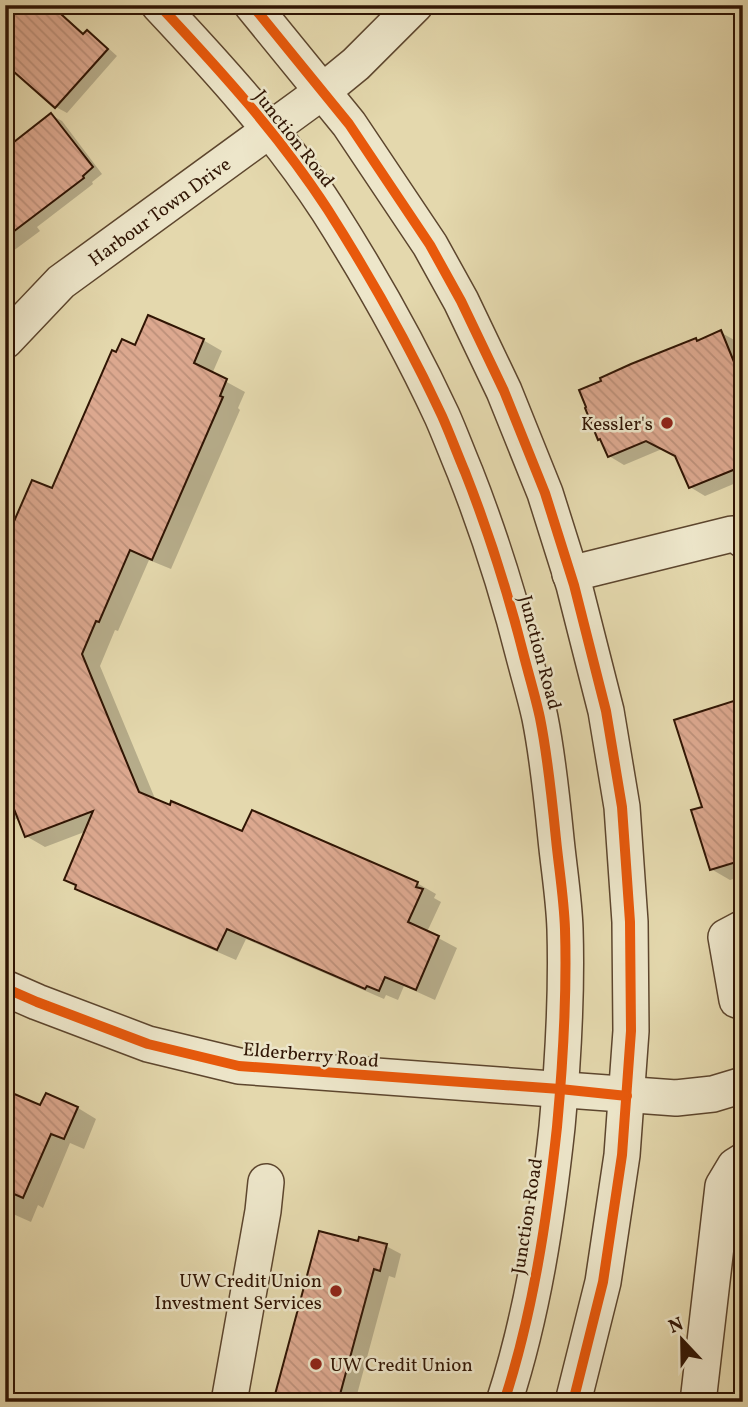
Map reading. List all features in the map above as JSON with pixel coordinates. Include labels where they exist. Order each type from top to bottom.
[{"type":"street","name":"Junction Road","points":[[159,5],[270,130],[327,209],[412,355],[444,419],[477,503],[512,606],[541,720],[565,928],[560,1089],[542,1237],[531,1300],[504,1402]]},
{"type":"street","points":[[252,5],[323,91],[364,146],[430,245],[461,302],[504,391],[545,493],[588,634],[606,711],[622,807],[630,922],[631,1031],[622,1154],[604,1282],[573,1402]]},
{"type":"street","name":"Harbour Town Drive","points":[[5,341],[61,282],[323,91],[356,64],[415,5]]},
{"type":"street","points":[[570,574],[732,534],[743,540]]},
{"type":"street","points":[[743,928],[726,937],[737,1000],[743,1002]]},
{"type":"street","name":"Elderberry Road","points":[[5,988],[148,1044],[240,1066],[676,1098],[713,1094],[743,1085]]},
{"type":"street","points":[[698,1402],[723,1186],[734,1166],[743,1161]]},
{"type":"street","points":[[229,1402],[266,1182]]},
{"type":"building","points":[[5,5],[51,5],[83,34],[87,30],[108,49],[55,108],[5,64]]},
{"type":"building","points":[[51,113],[93,167],[84,178],[5,238],[5,149]]},
{"type":"building","points":[[148,315],[204,339],[194,363],[227,379],[220,396],[223,397],[152,560],[130,550],[82,654],[139,792],[170,805],[171,801],[242,831],[252,810],[418,882],[416,887],[423,889],[408,922],[439,936],[416,990],[385,977],[379,991],[367,986],[365,989],[227,929],[217,950],[75,889],[76,885],[64,880],[93,811],[25,837],[12,804],[5,806],[5,542],[32,480],[52,488],[112,350],[116,352],[122,339],[135,345]]},
{"type":"building","name":"Kessler's","points":[[721,330],[743,384],[743,466],[689,488],[675,456],[646,441],[608,457],[600,439],[598,440],[579,390],[631,364]]},
{"type":"building","points":[[743,698],[743,860],[710,870],[691,810],[702,807],[674,720]]},
{"type":"building","points":[[5,1090],[40,1105],[46,1093],[78,1107],[64,1139],[51,1134],[23,1198],[5,1190]]},
{"type":"building","points":[[319,1231],[358,1241],[359,1237],[387,1244],[380,1271],[374,1269],[338,1402],[273,1402]]},
{"type":"cycle path","points":[[159,5],[227,79],[290,156],[344,235],[403,337],[442,416],[474,495],[505,588],[537,704],[548,763],[564,906],[564,1028],[549,1196],[531,1300],[504,1402]]},
{"type":"cycle path","points":[[252,5],[349,124],[430,245],[461,301],[504,391],[545,493],[574,585],[606,711],[622,807],[630,922],[631,1031],[622,1155],[603,1282],[573,1402]]},
{"type":"cycle path","points":[[5,988],[148,1044],[239,1066],[627,1096]]},
{"type":"place","name":"Kessler's","points":[[667,423]]},
{"type":"place","name":"UW Credit Union Investment Services","points":[[336,1291]]},
{"type":"place","name":"UW Credit Union","points":[[316,1364]]}]
